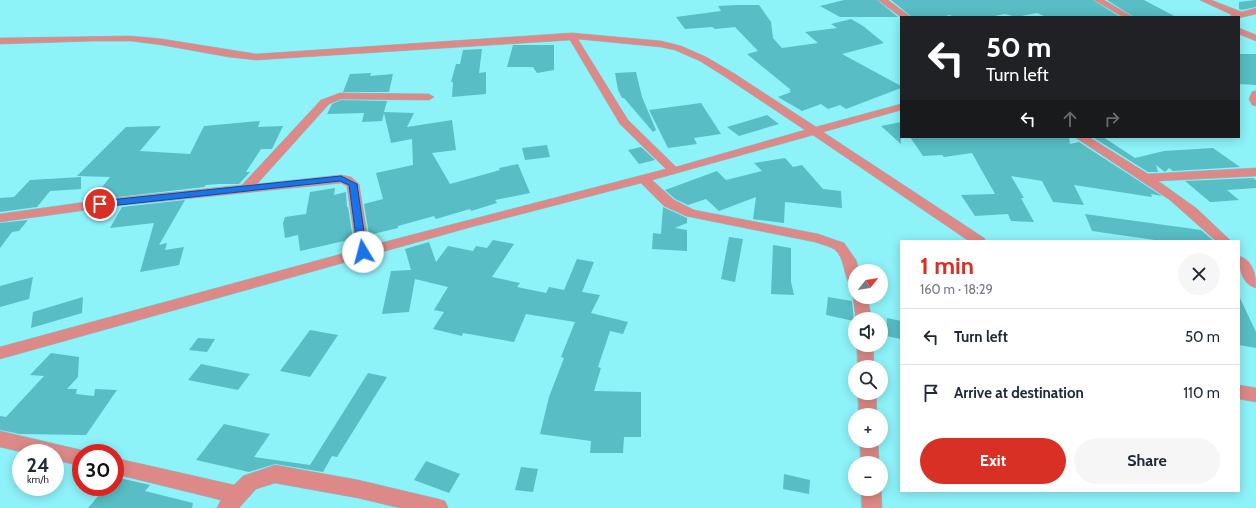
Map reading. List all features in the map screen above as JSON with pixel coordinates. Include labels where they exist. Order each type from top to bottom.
[{"type":"street","points":[[882,0],[906,16]]},
{"type":"street","points":[[1098,0],[1127,16]]},
{"type":"street","points":[[1204,0],[1237,16],[1256,10]]},
{"type":"street","points":[[1240,31],[1256,38]]},
{"type":"street","points":[[0,41],[129,39],[178,45],[219,54],[256,56],[572,36],[610,38],[661,44],[678,48],[703,59],[814,130],[978,240]]},
{"type":"street","points":[[572,36],[624,122],[674,171]]},
{"type":"street","points":[[1256,94],[1254,99],[1256,103]]},
{"type":"street","points":[[245,190],[325,102],[331,98],[340,96],[429,97]]},
{"type":"street","points":[[0,352],[363,252],[674,171],[814,130],[900,107]]},
{"type":"street","points":[[1083,138],[1186,207],[1207,224],[1223,240]]},
{"type":"street","points":[[1144,178],[1256,172]]},
{"type":"street","points":[[0,218],[115,202],[245,190],[341,179],[347,180],[353,184],[363,252]]},
{"type":"street","points":[[643,179],[669,203],[691,213],[818,238],[838,246],[849,260],[850,264]]},
{"type":"street","points":[[1240,262],[1256,283]]},
{"type":"street","points":[[1240,392],[1256,395]]},
{"type":"street","points":[[0,439],[72,456]]},
{"type":"street","points":[[124,469],[232,501],[250,482],[275,474],[358,489],[438,508]]},
{"type":"street","points":[[871,496],[872,508]]},
{"type":"building","points":[[844,0],[877,0],[898,17],[840,17],[820,6]]},
{"type":"building","points":[[891,0],[1093,0],[1118,16],[1044,16],[1037,13],[1021,16],[1005,14],[994,16],[911,16]]},
{"type":"building","points":[[1107,0],[1144,0],[1174,16],[1132,16]]},
{"type":"building","points":[[1256,0],[1256,7],[1242,10],[1239,9],[1239,2]]},
{"type":"building","points":[[759,5],[771,22],[773,38],[782,48],[818,43],[805,32],[837,28],[831,24],[851,19],[863,26],[884,43],[842,54],[900,85],[900,88],[846,109],[840,105],[828,109],[821,104],[802,111],[778,97],[791,92],[789,90],[791,90],[747,54],[758,51],[735,27],[685,29],[676,17],[721,11],[718,6]]},
{"type":"building","points":[[513,45],[554,45],[554,70],[537,73],[533,67],[507,67]]},
{"type":"building","points":[[482,49],[479,73],[486,72],[486,94],[452,97],[453,82],[451,82],[456,64],[460,64],[463,50]]},
{"type":"building","points":[[1240,54],[1256,54],[1256,85],[1240,84]]},
{"type":"building","points":[[636,72],[642,97],[656,130],[653,132],[624,98],[622,98],[618,90],[615,73]]},
{"type":"building","points":[[371,73],[370,76],[393,74],[389,92],[343,92],[350,74]]},
{"type":"building","points":[[341,100],[387,101],[384,112],[414,113],[407,127],[452,120],[456,150],[432,153],[450,184],[500,170],[499,168],[518,164],[530,193],[495,200],[497,203],[471,211],[470,209],[436,219],[434,216],[398,226],[398,228],[369,235],[364,204],[383,199],[376,173],[413,165],[412,139],[391,143],[384,113],[382,121],[362,122],[364,113],[327,114],[332,104]]},
{"type":"building","points":[[701,103],[721,134],[694,138],[697,144],[668,148],[649,110]]},
{"type":"building","points":[[767,115],[779,124],[739,136],[727,127]]},
{"type":"building","points":[[260,121],[258,127],[283,126],[272,149],[261,149],[246,172],[250,172],[239,184],[206,185],[204,187],[92,200],[110,177],[77,176],[126,127],[161,126],[140,151],[190,154],[204,126]]},
{"type":"building","points":[[900,122],[901,144],[881,126]]},
{"type":"building","points":[[911,138],[1069,138],[1070,144],[1079,142],[1162,196],[1151,194],[1152,197],[1074,185],[1084,205],[1053,202],[1042,181],[1011,176],[1024,198],[1021,198],[1034,222],[1011,221],[1008,214],[975,216],[961,195],[995,194],[972,153],[944,157],[942,155],[923,156]]},
{"type":"building","points":[[1094,138],[1105,138],[1135,158],[1164,151],[1213,148],[1240,167],[1173,171],[1169,168],[1165,172],[1156,165],[1158,172],[1148,172]]},
{"type":"building","points":[[547,145],[550,157],[525,160],[522,148]]},
{"type":"building","points":[[641,147],[655,160],[639,164],[628,150]]},
{"type":"building","points":[[785,158],[793,167],[802,165],[823,189],[841,191],[842,208],[785,202],[784,223],[753,219],[756,197],[719,211],[706,199],[688,205],[675,199],[665,190],[717,171],[726,180],[762,171],[754,163]]},
{"type":"building","points":[[81,177],[81,189],[50,191],[37,207],[0,212],[0,198],[14,197],[30,180]]},
{"type":"building","points":[[1253,178],[1256,180],[1256,188],[1227,190],[1239,200],[1212,202],[1210,202],[1185,181]]},
{"type":"building","points":[[335,188],[334,195],[346,192],[347,207],[353,239],[300,251],[298,235],[285,238],[283,223],[285,217],[306,214],[310,192]]},
{"type":"building","points":[[185,200],[159,245],[167,243],[165,250],[184,247],[179,265],[140,272],[154,223],[110,228],[122,207]]},
{"type":"building","points":[[663,207],[687,218],[687,223],[675,228],[687,230],[687,251],[652,249],[653,233],[661,234]]},
{"type":"building","points":[[1085,214],[1201,230],[1213,240],[1155,240],[1092,231]]},
{"type":"building","points":[[28,220],[19,231],[12,232],[0,248],[0,223]]},
{"type":"building","points":[[729,237],[743,239],[735,282],[721,279]]},
{"type":"building","points":[[493,240],[514,244],[492,277],[520,283],[517,287],[546,293],[549,287],[564,290],[577,259],[594,262],[582,292],[600,295],[591,313],[628,322],[623,334],[610,331],[598,367],[601,368],[594,391],[641,392],[641,437],[624,437],[623,453],[590,453],[591,441],[540,434],[549,397],[564,358],[561,357],[575,322],[526,314],[514,342],[463,333],[462,336],[433,329],[444,312],[434,310],[448,287],[415,279],[409,312],[382,314],[391,271],[411,270],[405,249],[429,242],[436,262],[448,246],[473,251],[476,246],[487,248]]},
{"type":"building","points":[[773,245],[791,248],[791,282],[794,295],[771,294]]},
{"type":"building","points":[[33,277],[29,299],[0,307],[0,286]]},
{"type":"building","points":[[83,297],[82,313],[31,328],[33,312]]},
{"type":"building","points":[[828,297],[848,300],[848,304],[852,304],[853,312],[848,312],[848,320],[826,315]]},
{"type":"building","points":[[1240,298],[1256,332],[1256,348],[1240,345]]},
{"type":"building","points":[[888,318],[900,321],[900,339],[888,336]]},
{"type":"building","points":[[310,330],[338,335],[310,377],[280,371]]},
{"type":"building","points":[[198,338],[215,339],[207,352],[189,350]]},
{"type":"building","points":[[51,353],[79,357],[78,377],[67,389],[77,389],[76,394],[94,396],[95,389],[117,390],[86,435],[20,434],[0,430],[0,416],[6,417],[44,376],[30,375]]},
{"type":"building","points":[[201,364],[250,374],[238,390],[188,380]]},
{"type":"building","points":[[368,373],[387,377],[337,457],[332,456],[323,472],[275,464],[249,472],[196,460],[224,424],[270,434],[254,457],[310,465]]},
{"type":"building","points":[[426,461],[460,474],[449,493],[414,480]]},
{"type":"building","points":[[521,467],[538,469],[533,492],[515,490]]},
{"type":"building","points":[[784,474],[810,480],[809,494],[783,489]]},
{"type":"building","points":[[124,479],[150,485],[145,491],[193,503],[192,508],[88,508],[98,496],[124,496]]},
{"type":"route","points":[[100,204],[341,179],[347,180],[353,184],[363,252]]}]
